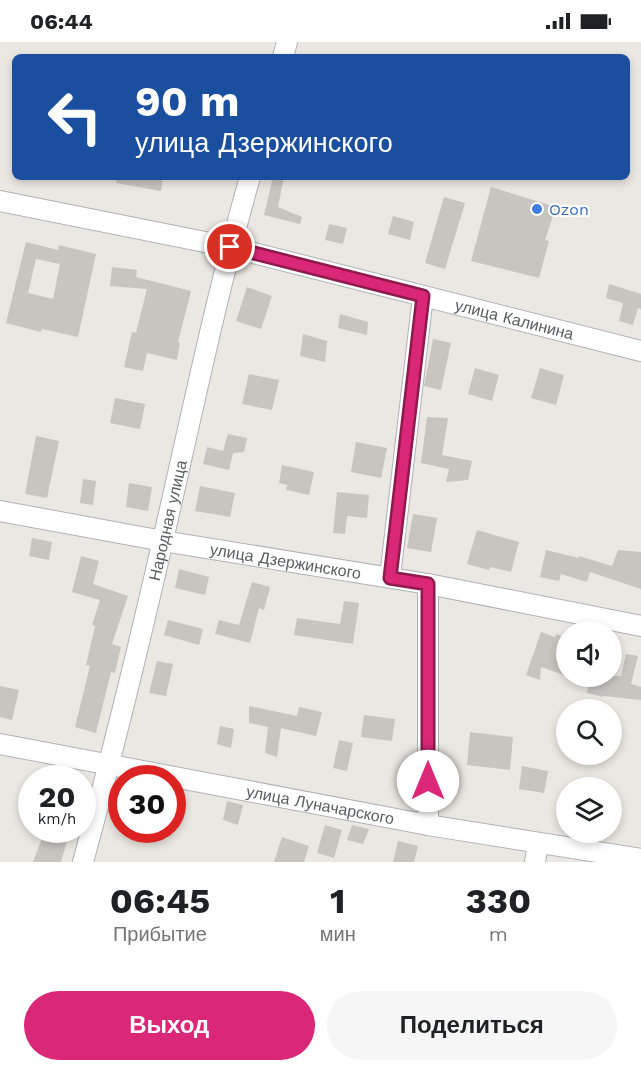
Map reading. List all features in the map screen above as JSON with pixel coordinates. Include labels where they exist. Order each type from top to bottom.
[{"type":"street","name":"Народная улица","points":[[83,862],[163,541],[230,247],[249,180]]},
{"type":"street","name":"улица Калинина","points":[[0,201],[230,247],[641,351]]},
{"type":"street","points":[[390,578],[423,296]]},
{"type":"street","name":"улица Дзержинского","points":[[0,511],[163,541],[428,584],[641,626]]},
{"type":"street","points":[[428,584],[428,825]]},
{"type":"street","name":"улица Луначарского","points":[[0,744],[428,825],[536,852],[641,859]]},
{"type":"building","points":[[116,180],[163,180],[161,191],[116,183]]},
{"type":"building","points":[[272,180],[283,180],[278,207],[302,217],[300,224],[264,215]]},
{"type":"building","points":[[491,187],[556,207],[545,240],[549,241],[539,278],[471,261]]},
{"type":"building","points":[[444,197],[465,203],[445,269],[425,263]]},
{"type":"building","points":[[393,216],[414,222],[410,240],[388,234]]},
{"type":"building","points":[[329,224],[347,228],[343,244],[325,240]]},
{"type":"building","points":[[26,242],[58,250],[59,245],[96,254],[78,337],[42,329],[41,332],[6,323]],"holes":[[[36,259],[60,264],[53,299],[28,293]]]},
{"type":"building","points":[[112,267],[137,270],[136,277],[191,291],[178,342],[180,343],[177,360],[147,353],[143,371],[124,367],[132,332],[136,333],[147,289],[110,286]]},
{"type":"building","points":[[609,284],[641,294],[641,309],[638,308],[633,325],[619,321],[623,303],[606,298]]},
{"type":"building","points":[[247,287],[272,296],[261,329],[236,321]]},
{"type":"building","points":[[340,314],[368,322],[367,335],[338,328]]},
{"type":"building","points":[[303,334],[327,341],[325,362],[300,356]]},
{"type":"building","points":[[433,339],[451,343],[441,390],[424,386]]},
{"type":"building","points":[[475,368],[499,375],[492,401],[468,394]]},
{"type":"building","points":[[540,368],[564,375],[556,405],[531,398]]},
{"type":"building","points":[[249,374],[279,380],[272,410],[242,404]]},
{"type":"building","points":[[115,398],[145,404],[140,429],[110,423]]},
{"type":"building","points":[[427,417],[448,418],[442,455],[472,461],[468,480],[446,482],[449,469],[421,463]]},
{"type":"building","points":[[228,434],[247,438],[244,452],[233,453],[229,470],[203,464],[207,447],[223,451]]},
{"type":"building","points":[[36,436],[59,441],[47,498],[25,494]]},
{"type":"building","points":[[356,442],[387,448],[381,478],[351,472]]},
{"type":"building","points":[[282,465],[314,472],[309,495],[286,490],[287,485],[279,483]]},
{"type":"building","points":[[83,479],[96,481],[93,505],[80,503]]},
{"type":"building","points":[[129,483],[152,487],[148,511],[126,507]]},
{"type":"building","points":[[200,486],[235,493],[230,517],[195,511]]},
{"type":"building","points":[[337,492],[369,495],[367,518],[347,516],[345,534],[333,533]]},
{"type":"building","points":[[413,514],[437,518],[431,552],[407,548]]},
{"type":"building","points":[[477,530],[519,542],[511,572],[490,567],[489,570],[467,564]]},
{"type":"building","points":[[32,538],[52,542],[49,560],[29,556]]},
{"type":"building","points":[[546,550],[579,558],[579,556],[612,566],[618,550],[641,552],[641,589],[590,572],[587,582],[561,574],[559,581],[540,577]]},
{"type":"building","points":[[81,556],[99,561],[93,584],[128,596],[112,644],[121,647],[115,673],[111,672],[96,733],[75,727],[90,666],[86,665],[95,626],[92,625],[100,600],[72,592]]},
{"type":"building","points":[[179,569],[209,577],[205,595],[175,588]]},
{"type":"building","points":[[252,582],[270,587],[264,610],[259,608],[250,643],[215,634],[219,620],[239,625]]},
{"type":"building","points":[[344,601],[359,603],[353,644],[294,635],[297,618],[340,624]]},
{"type":"building","points":[[168,620],[203,629],[199,645],[164,635]]},
{"type":"building","points":[[541,632],[555,637],[556,634],[556,672],[541,667],[540,680],[526,675]]},
{"type":"building","points":[[626,654],[638,656],[631,684],[641,687],[641,700],[603,697],[587,693],[588,687],[622,687],[622,672]]},
{"type":"building","points":[[157,661],[173,664],[166,696],[149,693]]},
{"type":"building","points":[[0,686],[19,690],[12,720],[0,717]]},
{"type":"building","points":[[249,706],[297,716],[299,707],[322,712],[316,736],[281,728],[277,757],[265,753],[268,727],[249,723]]},
{"type":"building","points":[[364,715],[395,719],[392,741],[361,737]]},
{"type":"building","points":[[220,726],[234,729],[231,748],[217,744]]},
{"type":"building","points":[[470,732],[513,737],[510,770],[467,765]]},
{"type":"building","points":[[339,740],[353,743],[347,771],[333,768]]},
{"type":"building","points":[[522,766],[548,771],[544,793],[519,789]]},
{"type":"building","points":[[227,801],[243,805],[238,825],[223,820]]},
{"type":"building","points":[[325,825],[342,830],[334,858],[317,853]]},
{"type":"building","points":[[352,825],[369,829],[363,844],[347,840]]},
{"type":"building","points":[[282,837],[309,846],[304,862],[274,862]]},
{"type":"building","points":[[398,841],[418,846],[414,862],[393,862]]},
{"type":"building","points":[[40,843],[66,843],[61,862],[33,862]]},
{"type":"place","name":"Ozon","points":[[537,209]]},
{"type":"route","points":[[230,247],[423,296],[390,578],[428,584],[428,781]]}]
